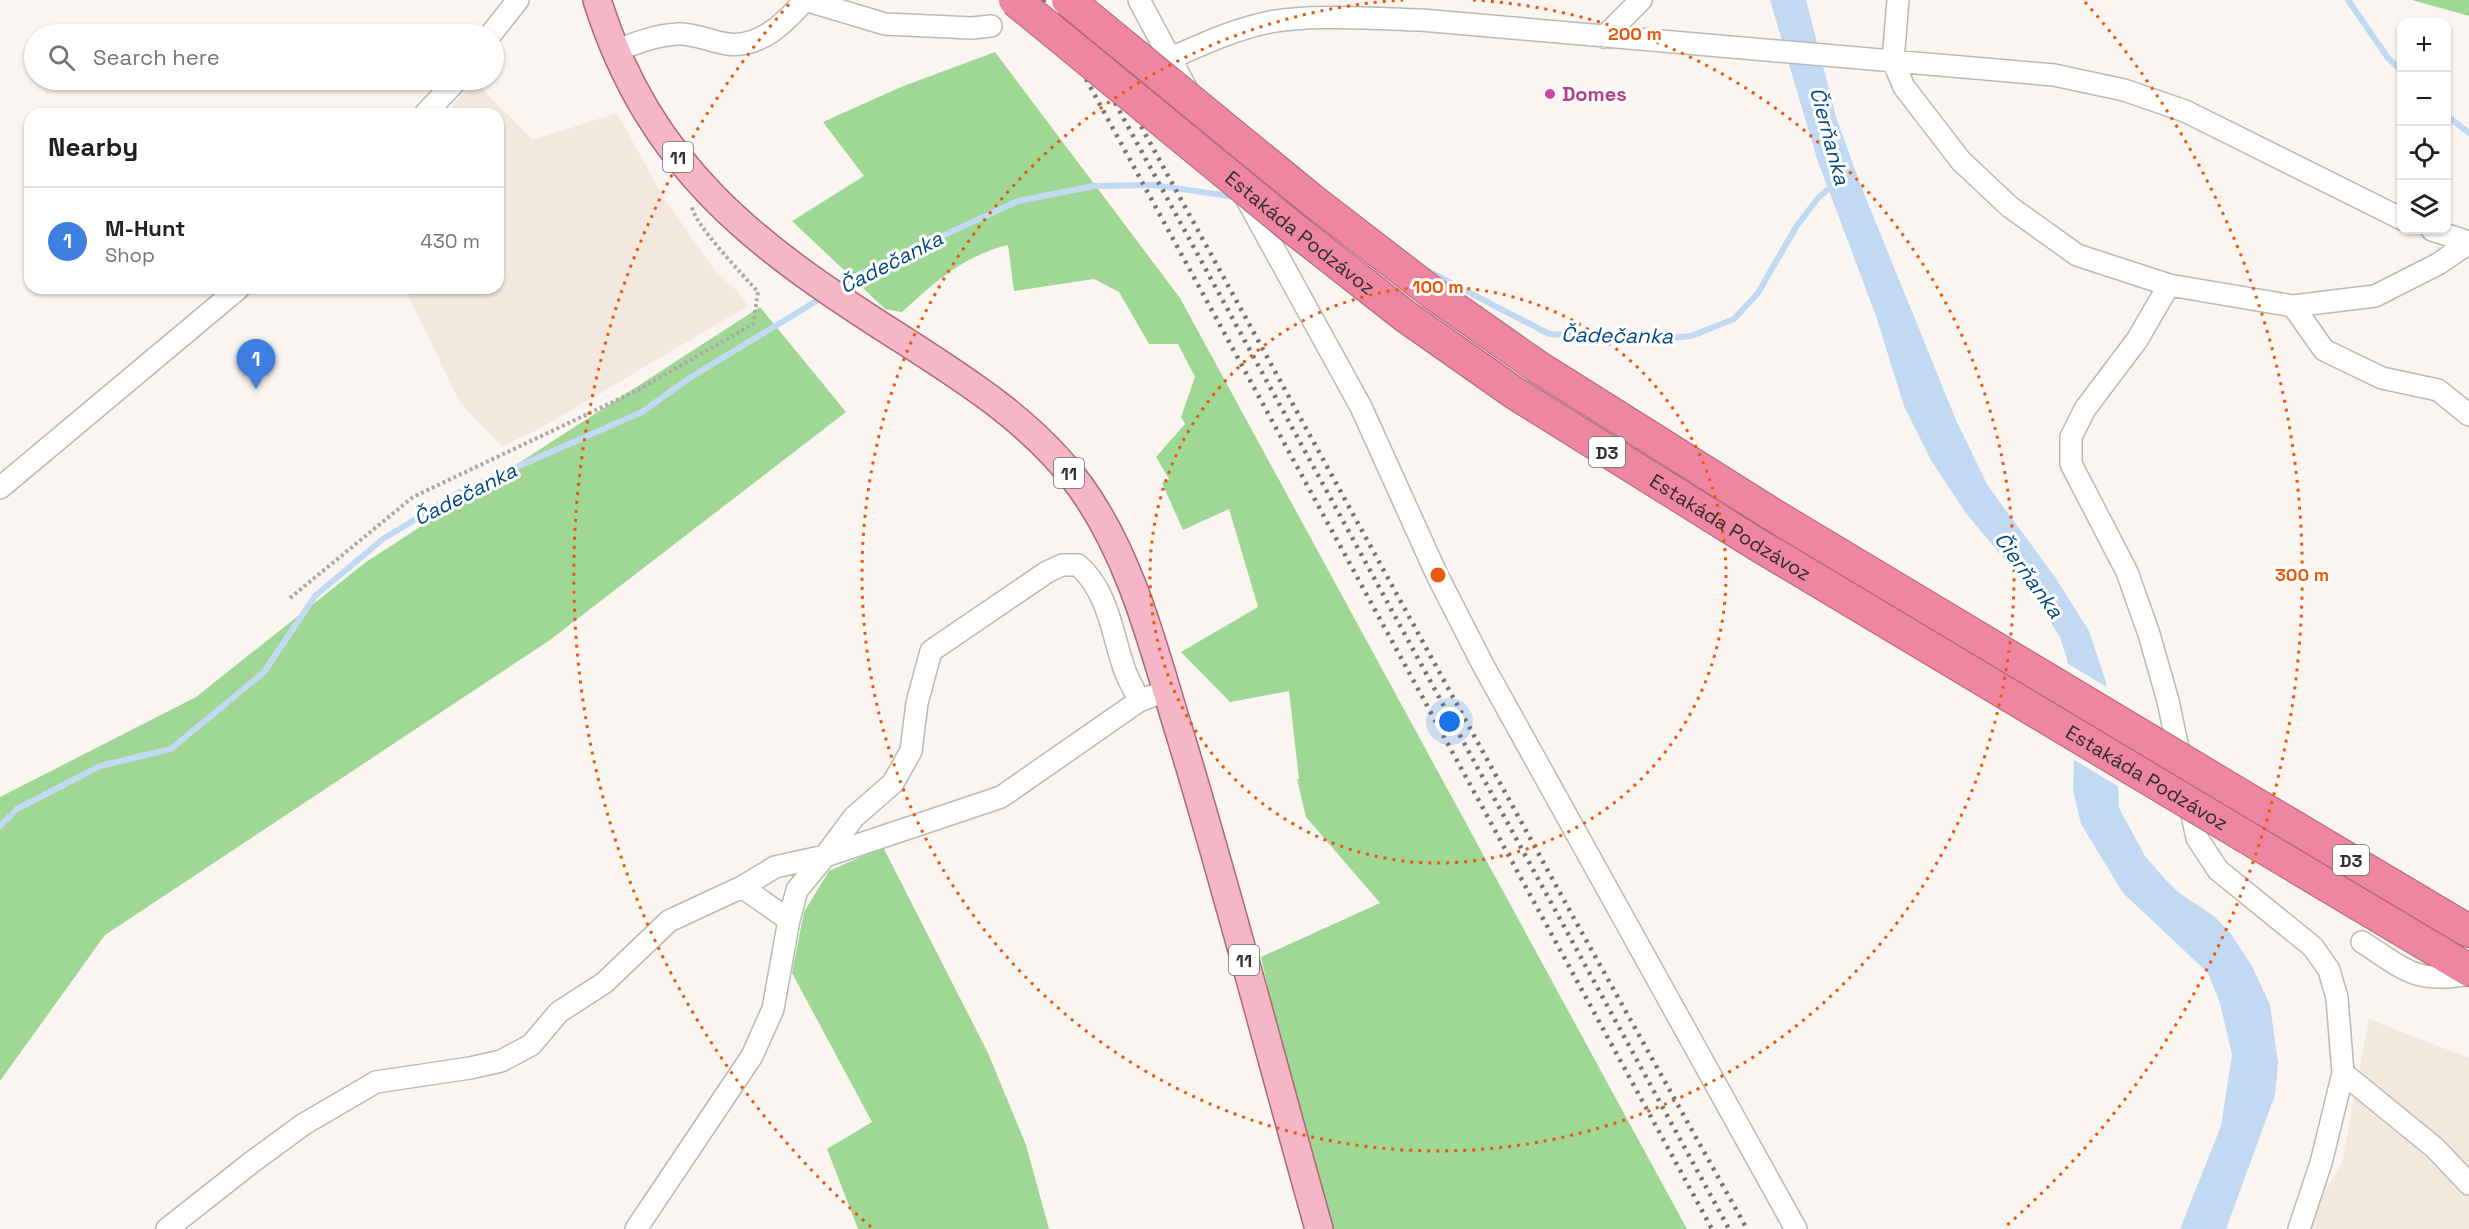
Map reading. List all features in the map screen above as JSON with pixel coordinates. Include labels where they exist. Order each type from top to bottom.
[{"type":"highway","name":"Estakáda Podzávoz","points":[[1015,0],[1405,316],[1516,394],[1758,545],[2469,972]]},
{"type":"highway","name":"Estakáda Podzávoz","points":[[1068,0],[1322,207],[1434,294],[1538,367],[1756,505],[2469,931]]},
{"type":"main road","name":"11","points":[[597,0],[615,51],[642,105],[690,172],[748,231],[806,278],[964,380],[1013,415],[1054,455],[1081,488],[1105,526],[1130,581],[1166,691],[1219,869],[1319,1229]]},
{"type":"street","points":[[500,24],[518,0]]},
{"type":"street","points":[[615,51],[653,37],[680,33],[729,45],[754,42],[785,21],[805,0],[885,24],[972,28],[991,26]]},
{"type":"street","points":[[1139,0],[1360,407],[1437,575],[1483,665],[1796,1229]]},
{"type":"street","points":[[1604,37],[1641,0]]},
{"type":"street","points":[[1898,0],[1893,61],[1904,87],[1961,161],[2010,207],[2077,255],[2169,285],[2293,306],[2375,296],[2438,264],[2469,243]]},
{"type":"street","points":[[1171,58],[1231,33],[1272,22],[1308,19],[1421,20],[2054,75],[2091,82],[2185,111],[2397,217]]},
{"type":"street","points":[[431,108],[448,90]]},
{"type":"street","points":[[2443,234],[2469,243]]},
{"type":"street","points":[[2169,285],[2137,340],[2085,409],[2071,437],[2071,464],[2127,572],[2149,634],[2168,701],[2197,838],[2218,870],[2313,947],[2329,970],[2337,998],[2343,1072],[2321,1163],[2299,1229]]},
{"type":"street","points":[[0,488],[232,294]]},
{"type":"street","points":[[2293,306],[2324,350],[2382,378],[2438,390],[2469,415]]},
{"type":"street","points":[[636,1229],[752,1056],[773,1009],[789,920],[797,890],[854,817],[892,783],[911,751],[917,704],[931,651],[1047,572],[1062,566],[1078,565],[1093,581],[1109,616],[1125,671],[1139,701]]},
{"type":"street","points":[[167,1229],[304,1124],[376,1082],[501,1061],[531,1045],[560,1012],[604,983],[669,921],[741,887],[775,867],[825,856],[1001,797],[1139,701],[1166,691]]},
{"type":"street","points":[[741,887],[789,920]]},
{"type":"street","points":[[2362,942],[2417,975],[2443,979],[2469,972]]},
{"type":"street","points":[[2343,1072],[2435,1148],[2469,1184]]},
{"type":"path","points":[[290,598],[413,497],[638,390],[753,324],[758,292],[692,212],[690,172]]},
{"type":"shaded area","points":[[467,90],[483,90],[501,108],[450,108]]},
{"type":"shaded area","points":[[504,111],[533,140],[617,113],[662,195],[715,271],[738,292],[748,306],[539,429],[502,446],[460,403],[408,294],[504,294]]},
{"type":"shaded area","points":[[2369,1019],[2469,1058],[2469,1229],[2303,1229],[2342,1163]]},
{"type":"green space","points":[[2412,0],[2469,0],[2469,16]]},
{"type":"green space","points":[[995,52],[1180,298],[1687,1229],[1321,1229],[1261,957],[1380,903],[1306,817],[1297,779],[1299,779],[1289,691],[1230,702],[1181,652],[1258,607],[1229,509],[1183,530],[1162,483],[1169,479],[1156,457],[1185,424],[1181,417],[1195,377],[1178,344],[1149,344],[1119,292],[1094,279],[1014,291],[1008,245],[977,256],[950,271],[902,312],[885,309],[792,221],[864,176],[823,122],[901,87]]},
{"type":"green space","points":[[760,307],[846,412],[550,640],[105,935],[0,1081],[0,797],[196,697],[366,562]]},
{"type":"green space","points":[[883,847],[988,1053],[1026,1145],[1049,1229],[858,1229],[827,1149],[872,1122],[792,973],[804,912],[829,871]]},
{"type":"water","name":"Čierňanka","points":[[1770,0],[1806,0],[1836,117],[1861,186],[1956,420],[1988,486],[2055,577],[2089,631],[2106,682],[2118,778],[2119,808],[2145,856],[2164,878],[2178,892],[2215,917],[2231,934],[2252,966],[2270,1005],[2278,1063],[2275,1095],[2226,1229],[2180,1229],[2221,1126],[2232,1055],[2220,1003],[2208,973],[2123,893],[2081,824],[2073,790],[2074,758],[2067,659],[2060,637],[2031,591],[1965,512],[1931,460],[1904,406],[1876,316],[1817,159]]},
{"type":"pier","points":[[2065,662],[2110,689],[2121,788],[2071,758]]},
{"type":"waterway","points":[[2348,0],[2388,58],[2397,66]]},
{"type":"waterway","points":[[2451,119],[2469,133]]},
{"type":"waterway","name":"Čadečanka","points":[[1426,270],[1549,334],[1649,340],[1691,336],[1734,319],[1758,293],[1796,227],[1818,198],[1834,184]]},
{"type":"waterway","name":"Čadečanka","points":[[837,288],[862,273],[1018,201],[1094,186],[1154,185],[1236,197]]},
{"type":"waterway","name":"Čadečanka","points":[[0,826],[17,809],[100,766],[171,749],[264,672],[315,596],[383,539],[460,492],[642,412],[688,379],[823,297]]},
{"type":"railway","points":[[1043,0],[1712,1229]]},
{"type":"railway","points":[[1059,0],[1729,1229]]},
{"type":"railway","points":[[1072,0],[1571,913],[1747,1229]]},
{"type":"place","name":"Domes","points":[[1550,94]]},
{"type":"place","name":"M-Hunt","points":[[256,389]]}]
